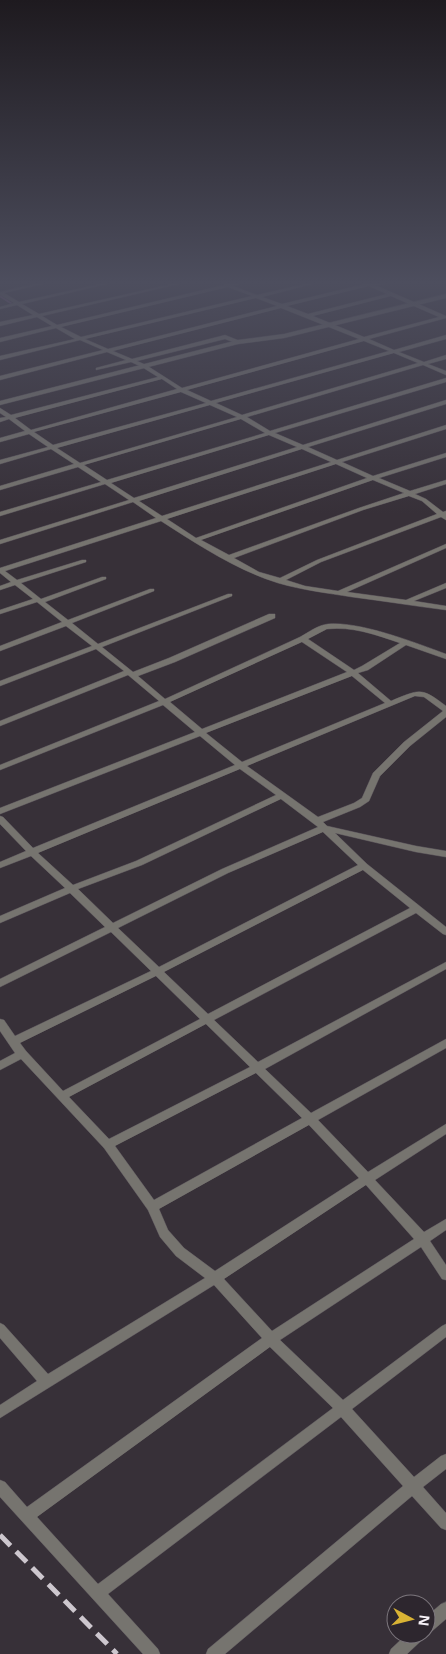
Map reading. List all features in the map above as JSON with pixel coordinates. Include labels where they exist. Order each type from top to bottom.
[{"type":"street","points":[[0,378],[67,360]]},
{"type":"street","points":[[98,370],[133,360]]},
{"type":"street","points":[[0,403],[167,360]]},
{"type":"street","points":[[0,440],[288,360]]},
{"type":"street","points":[[0,462],[357,360]]},
{"type":"street","points":[[415,360],[446,373]]},
{"type":"street","points":[[0,488],[436,360]]},
{"type":"street","points":[[130,361],[144,366],[182,390],[242,417],[270,433],[424,500],[444,516]]},
{"type":"street","points":[[0,420],[161,378]]},
{"type":"street","points":[[0,514],[446,380]]},
{"type":"street","points":[[0,542],[446,402]]},
{"type":"street","points":[[0,410],[52,447],[195,540],[257,573],[288,584],[338,594],[446,608]]},
{"type":"street","points":[[0,570],[160,517],[446,427]]},
{"type":"street","points":[[195,540],[372,478],[446,455]]},
{"type":"street","points":[[228,558],[446,482]]},
{"type":"street","points":[[279,581],[319,561],[444,516]]},
{"type":"street","points":[[338,594],[446,546]]},
{"type":"street","points":[[0,588],[84,561]]},
{"type":"street","points":[[0,570],[131,674],[241,766],[317,821],[364,866],[446,932]]},
{"type":"street","points":[[0,612],[104,578]]},
{"type":"street","points":[[405,603],[446,585]]},
{"type":"street","points":[[0,649],[152,590]]},
{"type":"street","points":[[0,684],[230,595]]},
{"type":"street","points":[[0,724],[172,660],[272,616]]},
{"type":"street","points":[[0,768],[164,702],[303,639],[322,628],[330,626],[378,635],[446,657]]},
{"type":"street","points":[[303,639],[352,672],[390,704]]},
{"type":"street","points":[[0,811],[352,672],[384,657],[404,643]]},
{"type":"street","points":[[0,865],[414,694],[426,695],[446,712],[407,744],[376,775],[366,799],[357,805],[317,821]]},
{"type":"street","points":[[0,920],[70,889],[139,863],[281,796]]},
{"type":"street","points":[[0,819],[70,889],[259,1067],[311,1119],[423,1240],[446,1275]]},
{"type":"street","points":[[0,983],[225,871],[324,828],[446,854]]},
{"type":"street","points":[[12,1042],[157,972],[364,866]]},
{"type":"street","points":[[62,1096],[416,908]]},
{"type":"street","points":[[108,1145],[259,1067],[446,965]]},
{"type":"street","points":[[0,1023],[22,1054],[108,1145],[152,1207],[164,1233],[180,1252],[215,1278],[271,1339],[342,1408],[446,1523]]},
{"type":"street","points":[[152,1207],[446,1043]]},
{"type":"street","points":[[0,1066],[22,1054]]},
{"type":"street","points":[[0,1412],[46,1381],[215,1278],[366,1178],[446,1128]]},
{"type":"street","points":[[26,1516],[271,1339],[446,1224]]},
{"type":"street","points":[[0,1329],[46,1381]]},
{"type":"street","points":[[98,1593],[446,1330]]},
{"type":"street","points":[[213,1654],[412,1487],[446,1461]]},
{"type":"street","points":[[0,1487],[153,1654]]},
{"type":"street","points":[[436,1618],[446,1609]]},
{"type":"street","points":[[396,1654],[407,1644]]},
{"type":"railway","points":[[0,1535],[117,1654]]}]
